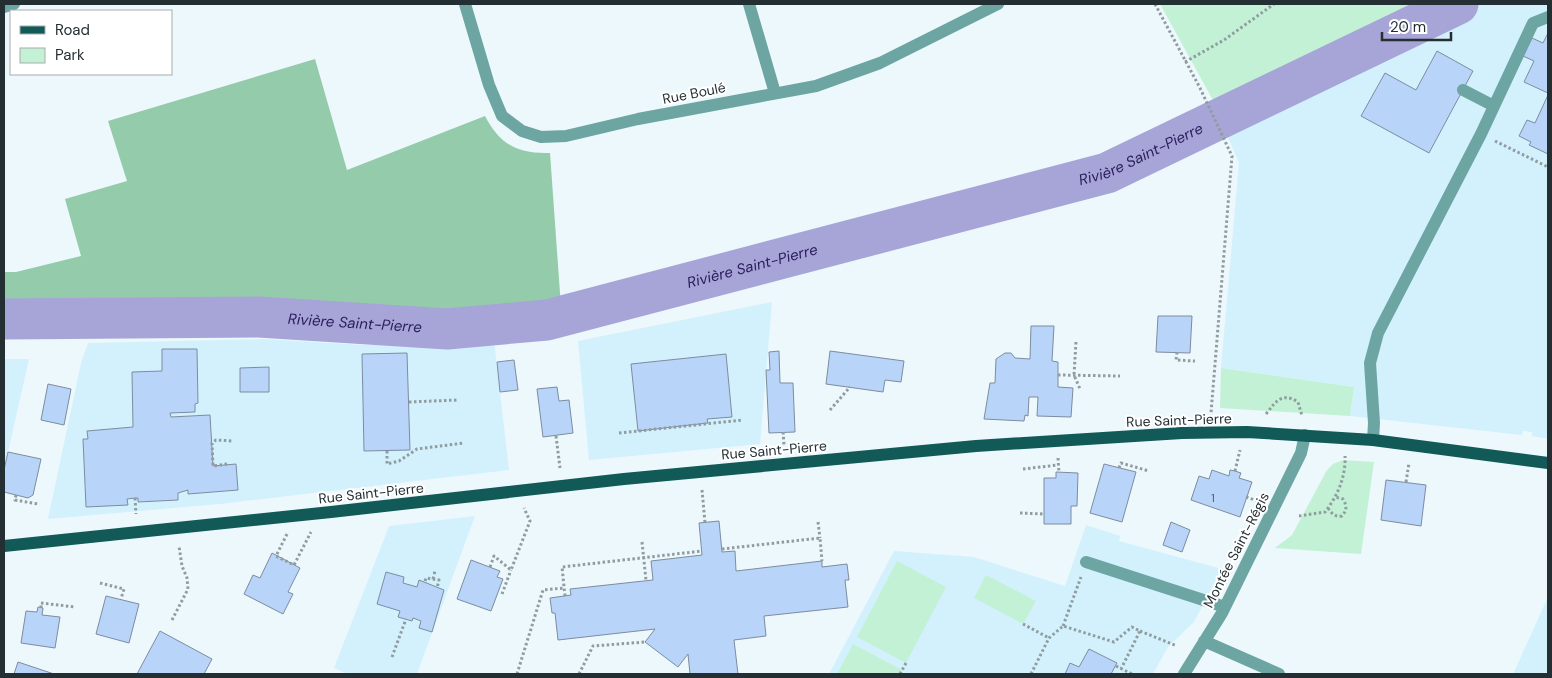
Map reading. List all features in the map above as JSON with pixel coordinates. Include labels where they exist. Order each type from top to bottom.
[{"type":"main road","name":"Rue Saint-Pierre","points":[[4,546],[476,496],[598,481],[976,446],[1208,432],[1305,435],[1373,440],[1548,463]]},
{"type":"street","points":[[4,7],[14,4]]},
{"type":"street","name":"Rue Boulé","points":[[465,4],[489,85],[502,116],[511,124],[530,135],[541,137],[566,136],[775,92],[816,86],[880,63],[998,4]]},
{"type":"street","points":[[749,4],[775,92]]},
{"type":"street","points":[[1373,440],[1374,423],[1370,362],[1378,333],[1481,134],[1534,23],[1548,17]]},
{"type":"street","points":[[1463,90],[1494,106]]},
{"type":"street","name":"Montée Saint-Régis","points":[[1184,674],[1225,607],[1301,453],[1305,435]]},
{"type":"street","points":[[1086,562],[1225,607]]},
{"type":"street","points":[[1204,641],[1279,674]]},
{"type":"path","points":[[1155,4],[1200,88],[1232,156],[1210,414]]},
{"type":"path","points":[[1185,62],[1224,40],[1274,4]]},
{"type":"path","points":[[1481,134],[1548,167]]},
{"type":"path","points":[[1076,342],[1074,375],[1080,389]]},
{"type":"path","points":[[1177,352],[1176,360],[1194,362]]},
{"type":"path","points":[[1058,375],[1120,376]]},
{"type":"path","points":[[830,410],[850,387]]},
{"type":"path","points":[[1266,414],[1273,403],[1285,396],[1298,402],[1302,416]]},
{"type":"path","points":[[409,402],[457,400]]},
{"type":"path","points":[[619,433],[728,419],[743,420]]},
{"type":"path","points":[[784,432],[784,445]]},
{"type":"path","points":[[556,436],[560,468]]},
{"type":"path","points":[[227,464],[213,466],[212,443],[216,440],[233,441]]},
{"type":"path","points":[[387,450],[387,464],[399,461],[417,449],[464,443]]},
{"type":"path","points":[[1235,471],[1240,449]]},
{"type":"path","points":[[1299,516],[1325,512],[1330,501],[1339,492],[1345,456]]},
{"type":"path","points":[[1058,458],[1059,472]]},
{"type":"path","points":[[1119,468],[1120,463],[1149,471]]},
{"type":"path","points":[[1406,482],[1409,463]]},
{"type":"path","points":[[1023,469],[1058,465]]},
{"type":"path","points":[[702,490],[705,523]]},
{"type":"path","points":[[16,495],[15,500],[38,504]]},
{"type":"path","points":[[1246,497],[1261,503]]},
{"type":"path","points":[[1328,508],[1332,514],[1337,516],[1342,516],[1346,511],[1346,504],[1343,499],[1335,497]]},
{"type":"path","points":[[135,498],[136,514]]},
{"type":"path","points":[[502,594],[530,522],[524,508]]},
{"type":"path","points":[[1020,513],[1044,514]]},
{"type":"path","points":[[818,522],[822,562]]},
{"type":"path","points":[[287,534],[276,556],[294,565],[311,531]]},
{"type":"path","points":[[722,549],[820,538]]},
{"type":"path","points":[[642,542],[642,558],[646,580]]},
{"type":"path","points":[[172,620],[188,590],[187,578],[182,566],[180,546]]},
{"type":"path","points":[[565,596],[562,567],[702,551]]},
{"type":"path","points":[[490,567],[494,556],[511,570]]},
{"type":"path","points":[[433,579],[435,571]]},
{"type":"path","points":[[425,582],[426,578],[439,580],[437,588]]},
{"type":"path","points":[[100,583],[124,589],[122,600]]},
{"type":"path","points":[[516,674],[543,590],[564,588]]},
{"type":"path","points":[[1031,674],[1049,638],[1064,626],[1076,590]]},
{"type":"path","points":[[41,608],[42,603],[75,607]]},
{"type":"path","points":[[392,658],[406,620]]},
{"type":"path","points":[[1023,624],[1049,638]]},
{"type":"path","points":[[1064,626],[1114,642],[1132,628],[1177,646]]},
{"type":"path","points":[[1121,668],[1140,631]]},
{"type":"path","points":[[579,674],[593,646],[645,642]]},
{"type":"path","points":[[900,674],[906,663]]},
{"type":"path","points":[[1116,666],[1132,674]]},
{"type":"shaded area","points":[[1481,4],[1548,4],[1548,439],[1532,436],[1532,432],[1523,431],[1522,435],[1350,416],[1354,387],[1221,368],[1239,163],[1223,126]]},
{"type":"shaded area","points":[[772,302],[760,444],[589,460],[578,341]]},
{"type":"shaded area","points":[[264,339],[363,345],[494,340],[509,470],[220,504],[48,519],[81,363],[88,343]]},
{"type":"shaded area","points":[[4,359],[29,359],[4,470]]},
{"type":"shaded area","points":[[475,516],[417,674],[347,674],[334,668],[389,526]]},
{"type":"shaded area","points":[[1086,525],[1120,536],[1119,541],[1222,569],[1194,622],[1168,647],[1153,674],[829,674],[894,551],[974,557],[1065,586]]},
{"type":"shaded area","points":[[1548,597],[1548,674],[1513,674]]},
{"type":"green space","points":[[1160,4],[1424,4],[1214,102]]},
{"type":"green space","points":[[315,59],[347,170],[485,116],[497,134],[511,146],[528,152],[550,153],[561,307],[446,311],[92,299],[4,300],[4,272],[16,272],[81,256],[65,199],[127,181],[108,121]]},
{"type":"green space","points":[[1221,368],[1354,387],[1350,416],[1220,408]]},
{"type":"green space","points":[[1343,460],[1374,462],[1361,554],[1275,548],[1292,535],[1327,470],[1333,464]]},
{"type":"green space","points":[[897,561],[946,587],[906,663],[857,637]]},
{"type":"green space","points":[[986,575],[1036,601],[1023,624],[974,598]]},
{"type":"green space","points":[[853,644],[902,670],[900,674],[837,674]]},
{"type":"building","points":[[1548,33],[1548,93],[1524,82],[1534,61],[1523,56],[1532,38],[1543,43]]},
{"type":"building","points":[[1437,51],[1473,71],[1429,153],[1361,116],[1385,73],[1416,90]]},
{"type":"building","points":[[1548,95],[1548,154],[1529,145],[1531,142],[1519,136],[1527,120],[1535,123]]},
{"type":"building","points":[[1158,316],[1192,316],[1190,353],[1156,352]]},
{"type":"building","points":[[1031,326],[1054,326],[1052,361],[1058,362],[1058,387],[1073,388],[1071,417],[1037,416],[1038,397],[1029,397],[1028,416],[1025,415],[1024,421],[984,419],[990,383],[995,383],[996,359],[1005,353],[1011,353],[1015,358],[1030,359]]},
{"type":"building","points":[[162,349],[197,349],[198,403],[195,404],[195,412],[170,413],[171,417],[210,415],[213,466],[236,464],[238,490],[188,494],[188,490],[178,493],[178,500],[138,502],[138,498],[135,498],[127,499],[128,505],[86,507],[83,439],[88,439],[87,431],[133,427],[132,372],[162,371]]},
{"type":"building","points":[[779,351],[780,383],[793,383],[795,432],[769,433],[766,370],[770,370],[769,352]]},
{"type":"building","points":[[830,351],[904,361],[901,382],[885,380],[883,392],[826,384]]},
{"type":"building","points":[[407,353],[410,450],[364,451],[362,354]]},
{"type":"building","points":[[726,354],[732,417],[707,419],[708,423],[638,431],[631,364]]},
{"type":"building","points":[[514,360],[518,390],[500,392],[497,362]]},
{"type":"building","points":[[269,367],[269,392],[240,392],[240,368]]},
{"type":"building","points":[[48,384],[71,389],[64,425],[41,420]]},
{"type":"building","points":[[557,387],[559,401],[569,400],[573,433],[543,437],[537,389]]},
{"type":"building","points":[[8,452],[41,459],[33,495],[28,498],[4,492],[4,470]]},
{"type":"building","points":[[1104,464],[1136,472],[1122,522],[1090,513]]},
{"type":"building","points":[[1212,470],[1229,476],[1230,470],[1235,471],[1241,473],[1239,478],[1252,482],[1240,517],[1191,500],[1199,476],[1209,479]]},
{"type":"building","points":[[1056,472],[1078,473],[1077,506],[1071,506],[1071,524],[1044,524],[1044,478],[1056,478]]},
{"type":"building","points":[[1386,480],[1426,485],[1421,526],[1381,520]]},
{"type":"building","points":[[719,521],[722,552],[735,551],[736,571],[822,561],[822,567],[847,564],[849,580],[845,580],[848,607],[764,616],[766,636],[734,640],[738,674],[690,674],[688,654],[678,667],[645,642],[655,629],[558,640],[555,613],[552,613],[550,598],[571,595],[570,589],[653,580],[651,561],[702,555],[699,523]]},
{"type":"building","points":[[1171,522],[1190,530],[1182,552],[1163,545]]},
{"type":"building","points":[[272,553],[300,568],[288,592],[293,594],[283,614],[244,594],[253,575],[260,578]]},
{"type":"building","points":[[471,560],[500,571],[497,577],[503,579],[491,611],[457,599]]},
{"type":"building","points":[[386,572],[404,577],[403,583],[417,587],[419,580],[444,590],[432,632],[419,628],[421,621],[413,618],[412,621],[398,617],[400,611],[377,604]]},
{"type":"building","points":[[106,596],[139,604],[129,643],[96,634]]},
{"type":"building","points":[[38,607],[43,608],[42,615],[60,617],[55,648],[21,643],[26,611],[37,612]]},
{"type":"building","points":[[160,631],[212,659],[204,674],[137,674]]},
{"type":"building","points":[[1089,649],[1117,663],[1111,674],[1065,674],[1070,663],[1079,667]]},
{"type":"building","points":[[18,662],[54,674],[14,674]]},
{"type":"waterway","name":"Rivière Saint-Pierre","points":[[4,319],[259,317],[447,329],[547,320],[1107,173],[1458,4]]}]
